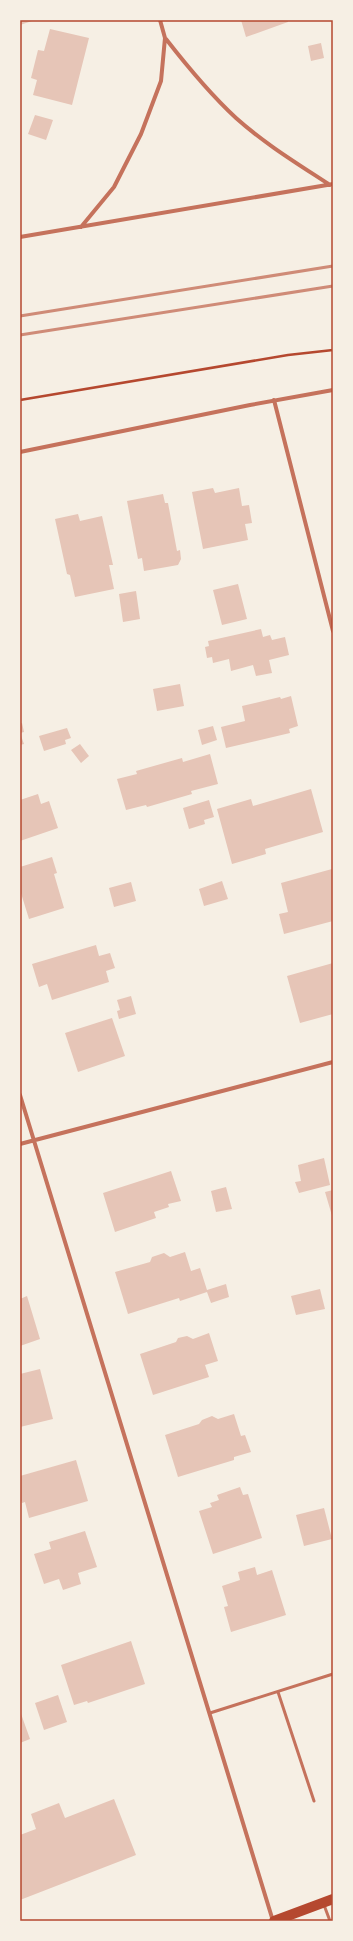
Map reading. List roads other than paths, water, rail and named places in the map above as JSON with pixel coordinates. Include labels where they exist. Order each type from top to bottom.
[{"type":"main road","points":[[274,1921],[333,1899]]},
{"type":"street","points":[[81,227],[114,187],[141,134],[161,81],[165,38],[160,20]]},
{"type":"street","points":[[165,38],[188,68],[236,118],[283,155],[332,184]]},
{"type":"street","points":[[20,237],[332,184]]},
{"type":"street","points":[[20,452],[274,400],[333,390]]},
{"type":"street","points":[[274,400],[333,631]]},
{"type":"street","points":[[20,1144],[333,1062]]},
{"type":"street","points":[[20,1094],[274,1921]]},
{"type":"lane","points":[[210,1713],[333,1674]]},
{"type":"lane","points":[[278,1692],[314,1801]]},
{"type":"lane","points":[[323,1903],[330,1921]]},
{"type":"railway","points":[[20,316],[333,266]]},
{"type":"railway","points":[[20,335],[333,286]]}]
